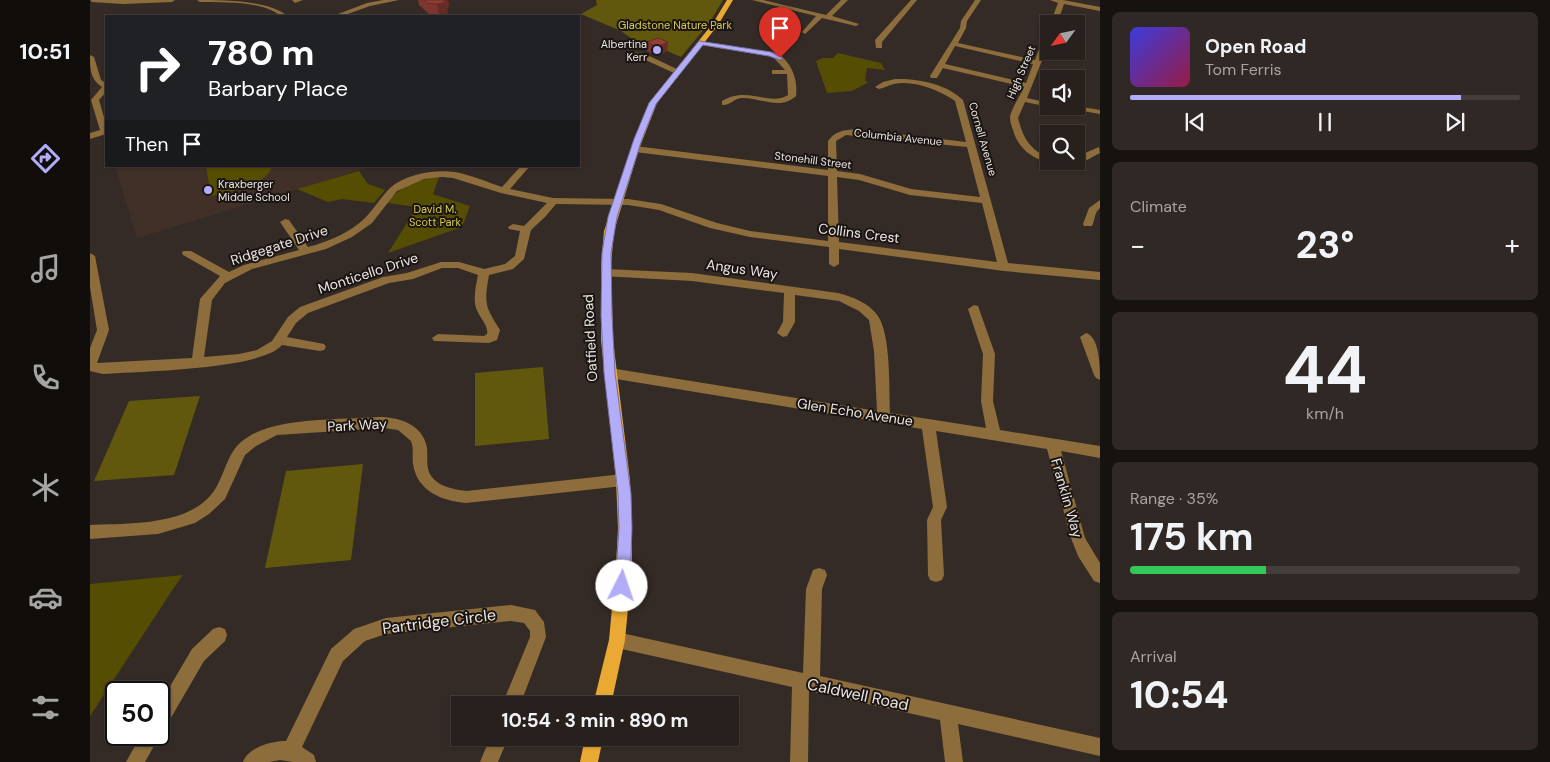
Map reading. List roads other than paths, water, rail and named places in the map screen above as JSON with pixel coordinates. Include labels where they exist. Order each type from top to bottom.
[{"type":"main road","name":"Oatfield Road","points":[[604,696],[616,640],[626,528],[623,480],[610,373],[606,273],[608,236],[634,149],[653,103],[716,24],[730,0]]},
{"type":"main road","points":[[590,762],[593,746]]},
{"type":"street","points":[[92,0],[123,2],[172,0]]},
{"type":"street","points":[[200,0],[249,3],[276,8],[284,15]]},
{"type":"street","points":[[340,15],[349,8],[396,0]]},
{"type":"street","points":[[755,0],[856,24]]},
{"type":"street","points":[[805,32],[845,0]]},
{"type":"street","points":[[878,46],[878,42],[914,0]]},
{"type":"street","points":[[934,76],[963,28],[964,21],[978,0]]},
{"type":"street","points":[[1053,0],[1100,9]]},
{"type":"street","points":[[1057,15],[1062,2]]},
{"type":"street","points":[[701,43],[775,55],[783,61],[789,72],[793,88],[792,96],[789,99],[780,100],[739,96],[725,103]]},
{"type":"street","points":[[954,44],[1037,63]]},
{"type":"street","points":[[629,54],[640,55],[677,71]]},
{"type":"street","name":"High Street","points":[[1040,56],[1029,86],[1014,118],[1023,146],[1040,157]]},
{"type":"street","points":[[90,57],[98,81],[105,86]]},
{"type":"street","points":[[940,65],[1029,86]]},
{"type":"street","points":[[775,72],[789,72]]},
{"type":"street","name":"Cornell Avenue","points":[[879,87],[890,82],[906,81],[940,90],[954,96],[961,105],[1004,266]]},
{"type":"street","points":[[90,136],[105,131],[95,100],[105,88]]},
{"type":"street","points":[[1022,99],[1040,103]]},
{"type":"street","points":[[1085,110],[1100,112]]},
{"type":"street","name":"Columbia Avenue","points":[[834,264],[832,141],[835,136],[856,132],[972,145]]},
{"type":"street","name":"Stonehill Street","points":[[634,149],[874,180],[910,192],[987,201]]},
{"type":"street","points":[[1085,157],[1099,150]]},
{"type":"street","points":[[504,191],[525,167]]},
{"type":"street","name":"Ridgegate Drive","points":[[197,362],[206,299],[214,286],[228,276],[248,267],[336,242],[358,228],[374,214],[387,196],[401,184],[422,176],[445,170],[504,191],[552,201],[617,202]]},
{"type":"street","points":[[438,338],[485,340],[493,336],[494,330],[481,310],[479,302],[484,273],[509,267],[517,262],[522,251],[526,229],[542,215],[552,201]]},
{"type":"street","name":"Collins Crest","points":[[617,202],[661,207],[714,226],[737,231],[1056,274],[1080,273],[1100,276]]},
{"type":"street","points":[[1088,224],[1092,210],[1100,203]]},
{"type":"street","points":[[285,222],[306,252]]},
{"type":"street","points":[[513,227],[526,229]]},
{"type":"street","points":[[187,253],[228,276]]},
{"type":"street","name":"Monticello Drive","points":[[90,256],[103,330],[91,360],[92,367],[103,369],[251,357],[269,349],[280,340],[292,320],[304,310],[386,280],[447,265],[459,265],[484,273]]},
{"type":"street","name":"Angus Way","points":[[606,273],[692,277],[848,300],[869,313],[878,327],[884,417]]},
{"type":"street","points":[[783,333],[789,322],[790,291]]},
{"type":"street","points":[[974,309],[989,354],[987,401],[994,435]]},
{"type":"street","points":[[1086,337],[1100,375]]},
{"type":"street","points":[[280,340],[320,347]]},
{"type":"street","name":"Glen Echo Avenue","points":[[610,373],[1100,452]]},
{"type":"street","name":"Park Way","points":[[90,532],[161,527],[173,525],[196,515],[207,508],[224,488],[233,462],[243,448],[264,434],[277,430],[378,422],[403,426],[416,437],[420,444],[420,464],[426,480],[439,491],[456,497],[623,480]]},
{"type":"street","points":[[928,424],[940,507],[934,520],[936,575]]},
{"type":"street","name":"Franklin Way","points":[[1052,444],[1078,538],[1083,551],[1100,576]]},
{"type":"street","points":[[799,762],[814,589],[819,575]]},
{"type":"street","name":"Partridge Circle","points":[[291,751],[337,655],[360,634],[386,626],[511,613],[529,616],[538,628],[538,637],[515,696]]},
{"type":"street","points":[[170,703],[198,655],[219,635]]},
{"type":"street","name":"Caldwell Road","points":[[616,640],[1100,747]]},
{"type":"street","points":[[948,714],[954,762]]},
{"type":"street","points":[[135,762],[144,746]]},
{"type":"street","points":[[489,762],[496,746]]},
{"type":"street","points":[[252,762],[267,753],[279,750],[291,751],[303,757],[307,762]]},
{"type":"place","name":"Albertina Kerr","points":[[657,50]]},
{"type":"place","name":"Kraxberger Middle School","points":[[208,190]]},
{"type":"park label","name":"Gladstone Nature Park","points":[[675,25]]},
{"type":"park label","name":"David M. Scott Park","points":[[435,215]]}]
